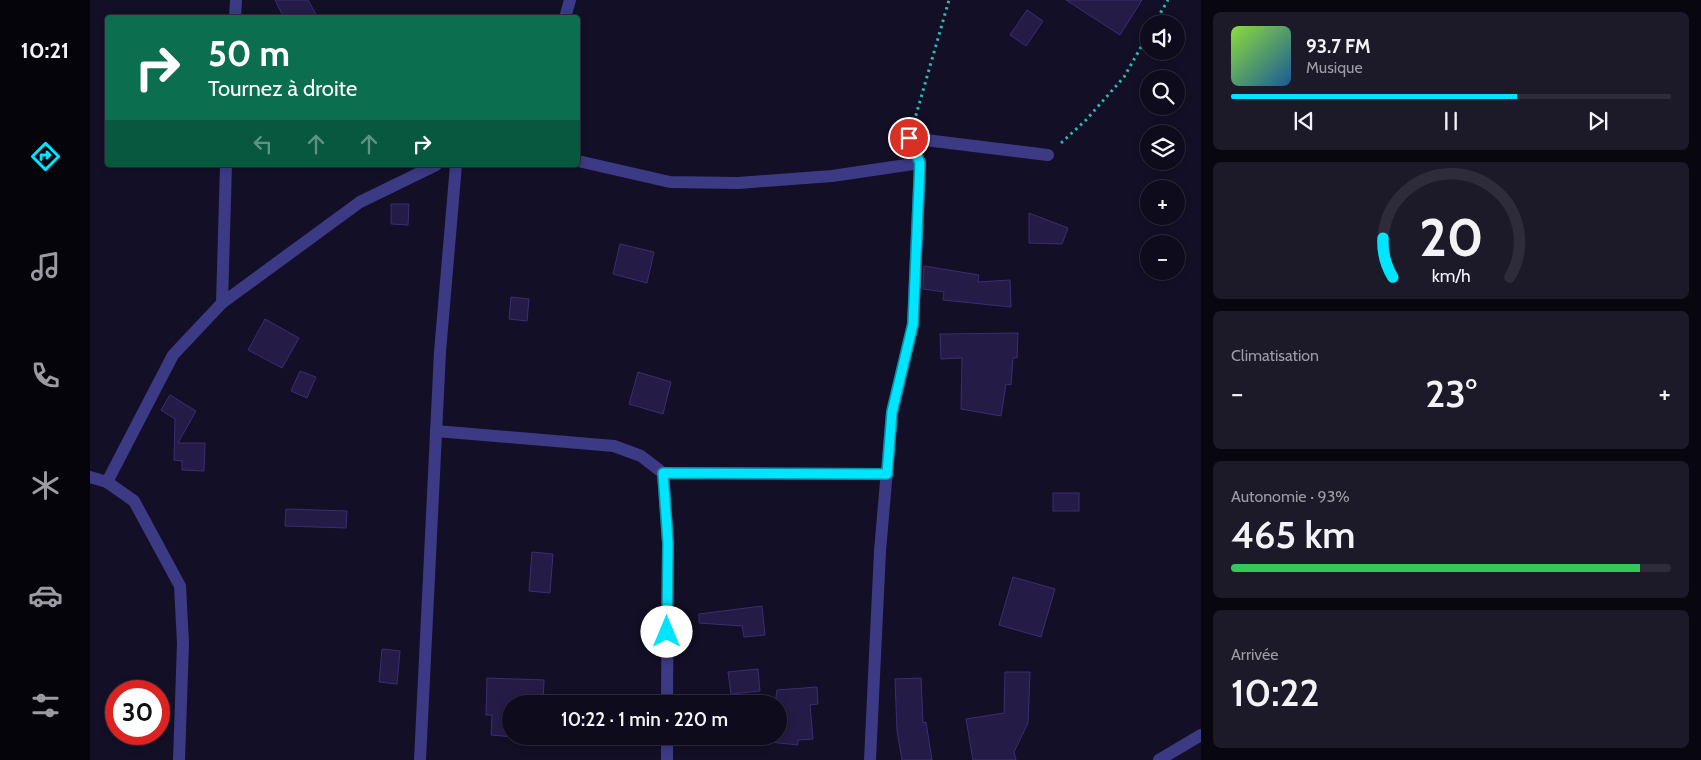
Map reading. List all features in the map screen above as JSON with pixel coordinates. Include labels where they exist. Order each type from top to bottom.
[{"type":"street","points":[[235,15],[236,0]]},
{"type":"street","points":[[566,15],[570,0]]},
{"type":"street","points":[[909,138],[1048,156]]},
{"type":"street","points":[[870,760],[880,551],[892,412],[913,324],[920,163],[909,138]]},
{"type":"street","points":[[580,161],[670,182],[738,183],[832,176],[920,163]]},
{"type":"street","points":[[222,303],[226,167]]},
{"type":"street","points":[[107,482],[173,355],[222,303],[360,202],[432,167]]},
{"type":"street","points":[[420,760],[440,352],[456,167]]},
{"type":"street","points":[[436,431],[614,446],[641,456],[663,473],[887,474]]},
{"type":"street","points":[[663,473],[668,543],[667,695]]},
{"type":"street","points":[[90,477],[107,482],[134,502],[180,586],[183,643],[179,760]]},
{"type":"street","points":[[1159,760],[1201,735]]},
{"type":"street","points":[[667,745],[667,760]]},
{"type":"path","points":[[909,138],[948,0]]},
{"type":"path","points":[[1159,15],[1168,0]]},
{"type":"path","points":[[1048,156],[1086,120],[1124,77],[1140,49]]},
{"type":"building","points":[[275,0],[308,0],[316,15],[282,15]]},
{"type":"building","points":[[1066,0],[1142,0],[1120,35]]},
{"type":"building","points":[[1027,10],[1043,21],[1026,46],[1010,35]]},
{"type":"building","points":[[391,204],[409,204],[408,225],[391,224]]},
{"type":"building","points":[[1029,213],[1068,228],[1062,244],[1029,243]]},
{"type":"building","points":[[620,244],[654,252],[647,283],[613,274]]},
{"type":"building","points":[[924,266],[979,275],[978,282],[1010,280],[1011,307],[943,300],[944,292],[923,289]]},
{"type":"building","points":[[511,297],[529,299],[527,321],[509,319]]},
{"type":"building","points":[[265,319],[299,338],[282,368],[248,350]]},
{"type":"building","points":[[1018,333],[1017,358],[1013,358],[1011,385],[1006,384],[1001,416],[961,409],[962,358],[941,359],[940,334]]},
{"type":"building","points":[[300,371],[316,377],[307,398],[291,391]]},
{"type":"building","points":[[638,372],[671,382],[663,414],[629,404]]},
{"type":"building","points":[[170,395],[196,411],[178,443],[205,443],[204,471],[182,470],[182,461],[174,460],[175,419],[161,410]]},
{"type":"building","points":[[1053,493],[1079,493],[1079,511],[1053,511]]},
{"type":"building","points":[[286,509],[347,511],[346,528],[285,526]]},
{"type":"building","points":[[532,552],[553,554],[550,593],[529,591]]},
{"type":"building","points":[[1013,577],[1055,589],[1041,637],[999,625]]},
{"type":"building","points":[[762,606],[765,635],[744,637],[742,626],[699,623],[699,614]]},
{"type":"building","points":[[382,649],[400,651],[397,684],[379,682]]},
{"type":"building","points":[[758,669],[760,691],[731,694],[728,672]]},
{"type":"building","points":[[1005,672],[1030,672],[1028,723],[1014,752],[1016,760],[973,760],[966,719],[1004,713]]},
{"type":"building","points":[[487,678],[544,680],[543,695],[502,695],[502,736],[491,735],[492,715],[486,715]]},
{"type":"building","points":[[921,678],[923,723],[926,722],[932,760],[902,760],[897,731],[895,679]]},
{"type":"building","points":[[817,687],[818,704],[810,705],[813,739],[798,740],[798,745],[787,744],[787,695],[776,695],[777,690]]},
{"type":"route","points":[[667,632],[668,543],[663,473],[887,474],[892,412],[913,324],[920,163],[909,138]]}]
